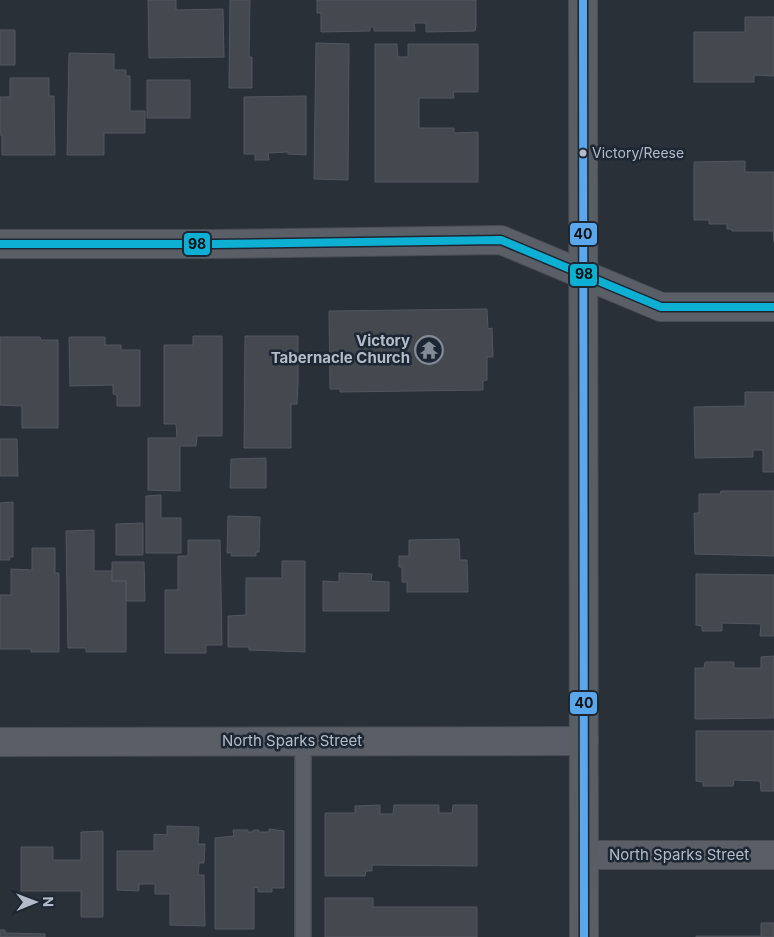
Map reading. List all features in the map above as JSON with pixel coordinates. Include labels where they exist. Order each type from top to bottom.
[{"type":"main road","points":[[583,0],[584,937]]},
{"type":"street","points":[[0,244],[214,244],[500,240],[661,306],[774,306]]},
{"type":"street","name":"North Sparks Street","points":[[0,742],[584,741]]},
{"type":"street","name":"North Sparks Street","points":[[584,855],[774,855]]},
{"type":"lane","points":[[303,741],[303,937]]},
{"type":"building","points":[[148,0],[176,0],[176,10],[223,9],[224,57],[149,58]]},
{"type":"building","points":[[230,0],[250,0],[249,57],[252,57],[252,88],[229,88]]},
{"type":"building","points":[[317,0],[476,0],[476,26],[475,31],[426,32],[426,23],[414,23],[415,31],[374,31],[374,27],[370,27],[370,31],[321,32],[321,13],[317,13]]},
{"type":"building","points":[[745,17],[774,17],[774,76],[754,75],[754,82],[694,82],[694,32],[745,32]]},
{"type":"building","points":[[0,30],[15,30],[15,65],[0,65]]},
{"type":"building","points":[[316,43],[349,44],[348,180],[314,179]]},
{"type":"building","points":[[375,44],[397,44],[398,57],[408,57],[408,44],[478,44],[478,92],[453,92],[454,98],[419,98],[419,128],[454,128],[454,133],[478,132],[478,182],[375,182]]},
{"type":"building","points":[[69,53],[114,54],[114,70],[126,70],[126,76],[130,76],[130,111],[145,111],[145,133],[104,133],[104,155],[67,155]]},
{"type":"building","points":[[10,78],[49,78],[49,96],[54,96],[55,155],[2,155],[0,97],[10,97]]},
{"type":"building","points":[[147,80],[190,80],[190,118],[147,118]]},
{"type":"building","points":[[306,96],[306,155],[288,154],[288,152],[268,153],[269,160],[255,160],[255,154],[244,154],[244,97]]},
{"type":"building","points":[[745,161],[745,172],[774,172],[774,242],[773,231],[732,231],[727,229],[727,224],[709,224],[709,220],[694,220],[694,162]]},
{"type":"building","points":[[487,309],[488,329],[492,328],[493,357],[487,357],[487,380],[483,381],[483,390],[340,392],[340,389],[330,389],[329,311]]},
{"type":"building","points":[[193,336],[222,336],[222,436],[197,436],[196,446],[180,446],[180,491],[148,490],[148,438],[177,438],[176,424],[164,424],[164,345],[193,345]]},
{"type":"building","points":[[245,336],[298,336],[297,404],[291,404],[291,448],[244,448]]},
{"type":"building","points":[[0,337],[40,337],[41,340],[58,340],[58,428],[22,428],[22,406],[0,405]]},
{"type":"building","points":[[69,337],[105,337],[105,345],[121,345],[121,350],[140,350],[140,406],[117,406],[117,395],[113,394],[113,385],[70,386]]},
{"type":"building","points":[[745,392],[774,392],[774,472],[763,472],[763,450],[753,450],[753,457],[695,458],[694,407],[745,406]]},
{"type":"building","points":[[0,439],[17,439],[18,476],[0,476]]},
{"type":"building","points":[[266,458],[266,488],[230,488],[231,459]]},
{"type":"building","points":[[721,491],[774,491],[774,556],[695,554],[694,513],[699,513],[699,494],[720,494]]},
{"type":"building","points":[[161,495],[161,518],[181,518],[181,553],[146,553],[146,496]]},
{"type":"building","points":[[13,502],[13,557],[9,557],[10,560],[0,560],[0,503]]},
{"type":"building","points":[[228,516],[260,517],[259,552],[256,552],[256,556],[231,556],[232,553],[227,553]]},
{"type":"building","points":[[143,523],[143,555],[116,555],[116,524]]},
{"type":"building","points":[[94,530],[94,571],[112,571],[112,581],[126,581],[126,652],[86,652],[86,648],[68,648],[66,531]]},
{"type":"building","points":[[459,539],[460,560],[467,560],[468,592],[407,592],[407,582],[402,582],[402,567],[399,567],[399,556],[409,556],[409,540]]},
{"type":"building","points":[[188,540],[220,540],[222,645],[206,645],[206,653],[165,653],[165,590],[178,590],[178,556],[188,556]]},
{"type":"building","points":[[32,548],[55,548],[55,573],[59,573],[59,652],[31,652],[31,649],[0,649],[0,595],[11,595],[11,569],[32,570]]},
{"type":"building","points":[[282,561],[305,561],[305,652],[249,650],[249,647],[228,647],[228,616],[246,615],[246,578],[282,578]]},
{"type":"building","points":[[112,562],[144,562],[145,601],[126,601],[126,581],[112,581]]},
{"type":"building","points":[[339,573],[372,574],[371,581],[389,582],[389,611],[323,611],[323,581],[339,582]]},
{"type":"building","points":[[696,574],[774,575],[774,636],[760,636],[761,624],[722,623],[722,631],[702,631],[702,626],[696,625]]},
{"type":"building","points":[[774,656],[774,718],[695,719],[695,668],[704,668],[705,662],[734,662],[734,668],[761,668],[761,657]]},
{"type":"building","points":[[696,731],[774,731],[774,791],[761,791],[760,781],[734,780],[733,786],[703,786],[703,782],[696,781]]},
{"type":"building","points":[[380,805],[380,814],[393,814],[394,805],[439,805],[439,813],[452,813],[453,805],[477,805],[477,866],[372,865],[372,871],[366,871],[365,876],[325,876],[325,813],[355,813],[355,806]]},
{"type":"building","points":[[167,826],[199,827],[198,844],[205,844],[204,863],[199,863],[198,875],[204,875],[205,926],[170,925],[170,894],[155,894],[155,884],[139,884],[139,891],[117,890],[117,851],[154,851],[154,834],[167,835]]},
{"type":"building","points":[[269,829],[284,831],[284,888],[272,888],[272,892],[258,892],[258,888],[254,887],[254,929],[215,929],[215,838],[234,836],[233,830],[269,832]]},
{"type":"building","points":[[103,831],[103,917],[81,917],[81,891],[21,891],[21,847],[53,847],[53,860],[81,860],[81,832]]},
{"type":"building","points":[[325,898],[373,898],[373,907],[477,907],[477,937],[325,937]]},
{"type":"building","points":[[761,923],[774,923],[774,937],[696,937],[761,936]]},
{"type":"building","points":[[0,930],[5,930],[5,933],[45,934],[45,937],[0,937]]},
{"type":"transit line","name":"40","points":[[583,0],[584,937]]},
{"type":"transit line","name":"98","points":[[0,244],[214,244],[501,240],[661,307],[774,307]]},
{"type":"place","name":"Victory/Reese","points":[[583,153]]},
{"type":"place","name":"Victory Tabernacle Church","points":[[429,350]]}]
